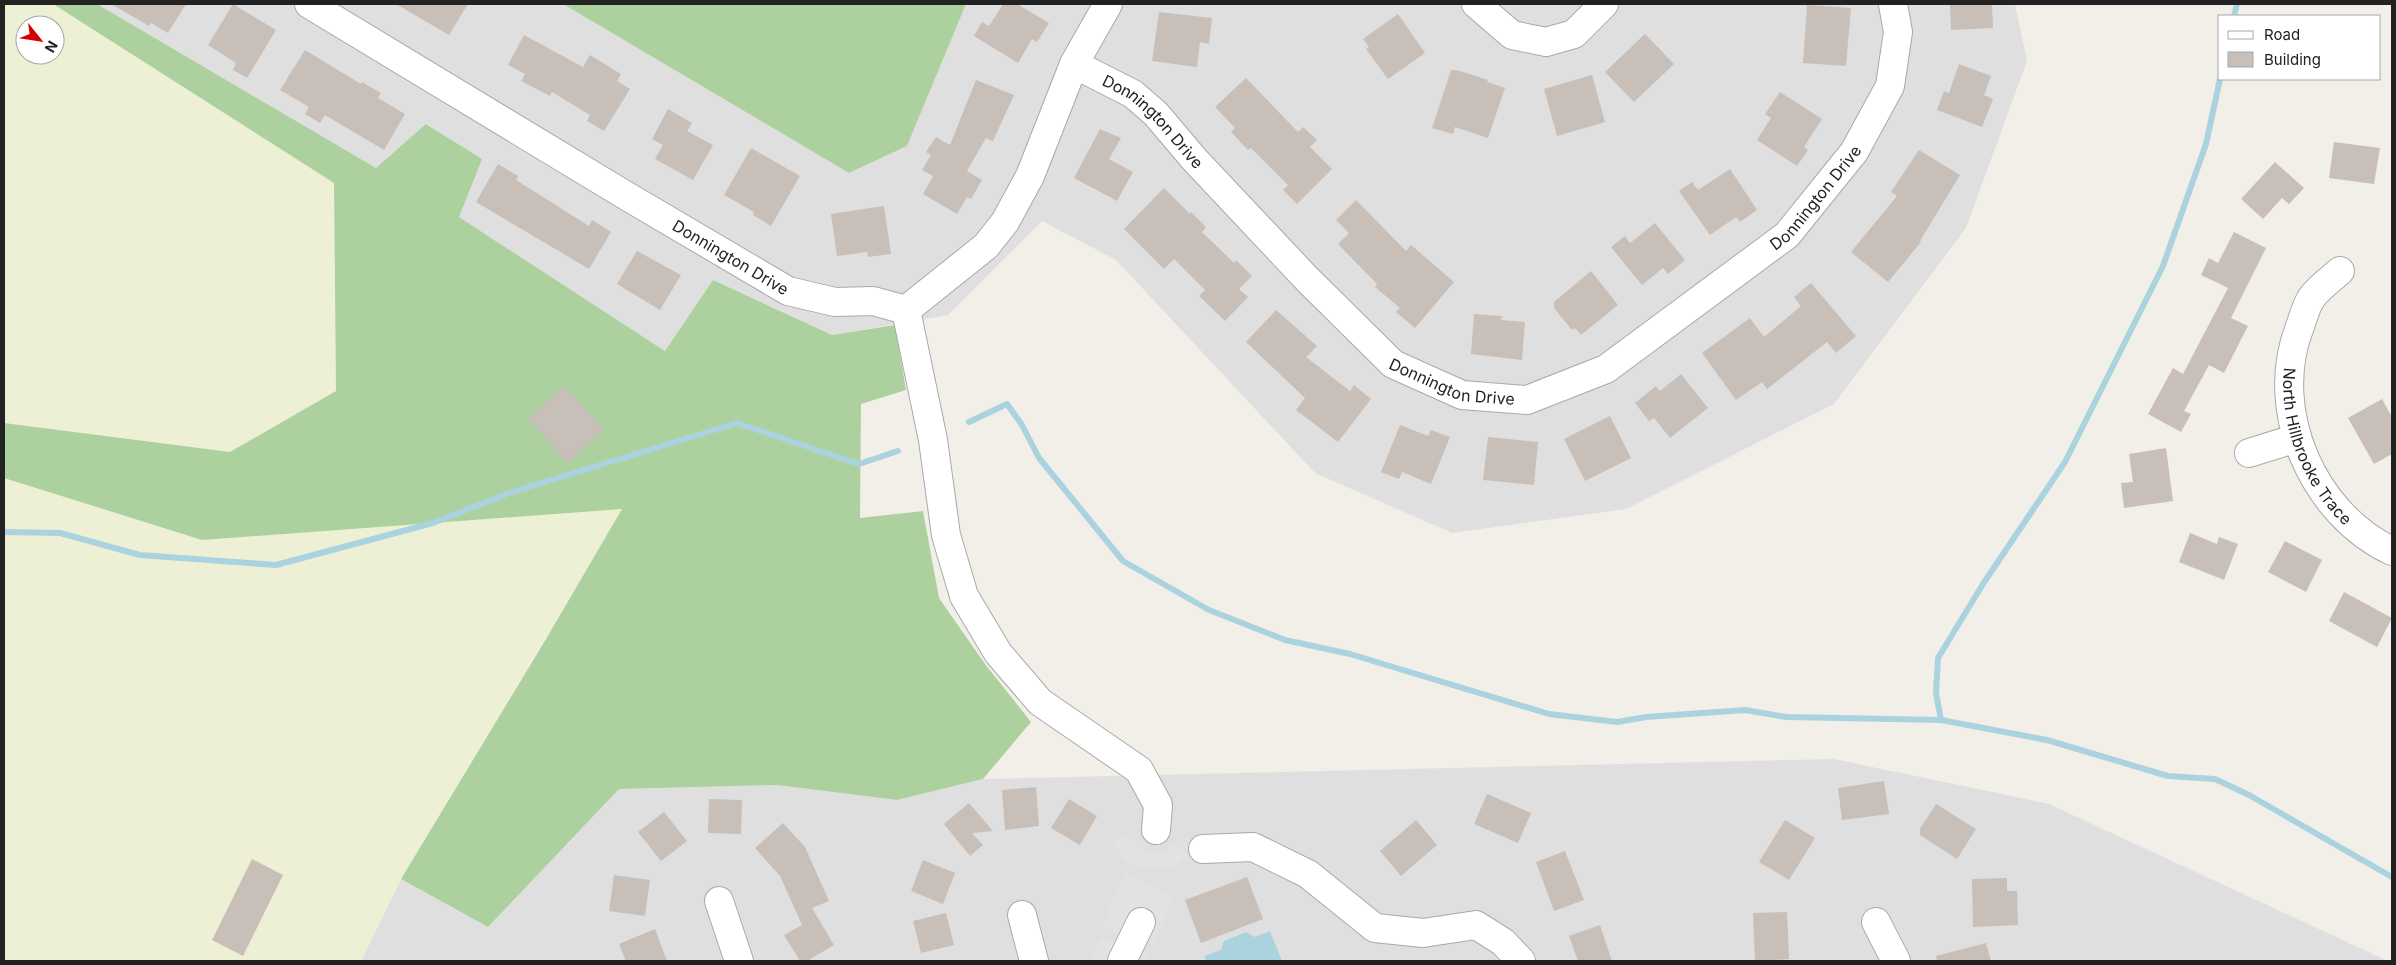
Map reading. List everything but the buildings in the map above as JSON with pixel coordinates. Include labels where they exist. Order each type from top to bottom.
[{"type":"street","name":"Donnington Drive","points":[[309,4],[788,291],[835,302],[873,301],[906,310]]},
{"type":"street","points":[[1108,4],[1074,64],[1030,176],[1005,222],[986,246],[906,310],[932,440],[946,535],[964,596],[998,653],[1040,702],[1139,770],[1158,805],[1156,830]]},
{"type":"street","points":[[1476,4],[1512,35],[1546,42],[1574,34],[1604,4]]},
{"type":"street","name":"Donnington Drive","points":[[1074,64],[1133,94],[1156,114],[1194,159],[1294,265],[1393,364],[1462,395],[1527,400],[1606,368],[1787,235],[1854,152],[1890,86],[1898,32],[1893,4]]},
{"type":"street","name":"North Hillbrooke Trace","points":[[2340,270],[2311,298],[2294,342],[2289,390],[2297,438],[2311,473],[2332,504],[2360,531],[2392,551]]},
{"type":"street","points":[[2249,453],[2297,438]]},
{"type":"street","points":[[1203,849],[1253,847],[1308,874],[1375,928],[1423,933],[1476,924],[1503,942],[1521,961]]},
{"type":"street","points":[[719,901],[739,961]]},
{"type":"street","points":[[1022,915],[1034,961]]},
{"type":"street","points":[[1122,961],[1141,922]]},
{"type":"street","points":[[1876,922],[1896,961]]},
{"type":"shaded area","points":[[97,4],[563,4],[849,173],[907,146],[966,4],[2015,4],[2027,61],[1966,228],[1834,404],[1626,509],[1452,533],[1315,473],[1116,260],[1042,221],[948,315],[832,335],[713,280],[665,351],[459,217],[481,159],[427,124],[376,168]]},
{"type":"shaded area","points":[[1834,759],[2049,804],[2388,961],[361,961],[401,879],[488,927],[619,789],[777,785],[897,800],[983,779]]},
{"type":"shaded area","points":[[1126,835],[1137,846],[1149,852],[1165,851],[1176,842],[1187,855],[1179,863],[1163,869],[1135,867],[1124,859],[1112,842]]},
{"type":"shaded area","points":[[1127,872],[1174,897],[1154,943],[1142,939],[1140,951],[1150,956],[1147,961],[1089,961],[1101,938],[1114,943],[1118,941],[1117,934],[1103,927],[1114,894]]},
{"type":"green space","points":[[4,4],[53,4],[334,183],[336,391],[230,452],[4,423]]},
{"type":"green space","points":[[53,4],[97,4],[376,168],[426,124],[482,159],[459,217],[665,351],[713,280],[832,335],[895,325],[906,390],[861,404],[860,518],[923,511],[939,598],[985,664],[1031,722],[983,779],[897,800],[777,785],[619,789],[488,927],[401,879],[622,509],[202,540],[4,478],[4,423],[230,452],[336,391],[334,183]]},
{"type":"green space","points":[[563,4],[966,4],[907,146],[849,173]]},
{"type":"green space","points":[[4,478],[202,540],[623,508],[401,879],[361,961],[4,961]]},
{"type":"water","points":[[1270,931],[1282,961],[1206,961],[1204,956],[1221,950],[1224,941],[1246,932],[1255,937]]},
{"type":"waterway","points":[[2234,15],[2237,4]]},
{"type":"waterway","points":[[1941,720],[1936,693],[1938,658],[1983,584],[2065,462],[2163,266],[2206,144],[2220,80]]},
{"type":"waterway","points":[[969,422],[1007,404],[1022,425],[1039,458],[1123,561],[1209,610],[1285,640],[1350,654],[1549,714],[1617,722],[1646,717],[1745,710],[1786,717],[1941,720],[2047,740],[2168,776],[2215,779],[2249,795],[2392,877]]},
{"type":"waterway","points":[[4,532],[60,533],[140,555],[276,565],[433,523],[509,493],[737,423],[859,464],[898,451]]}]
